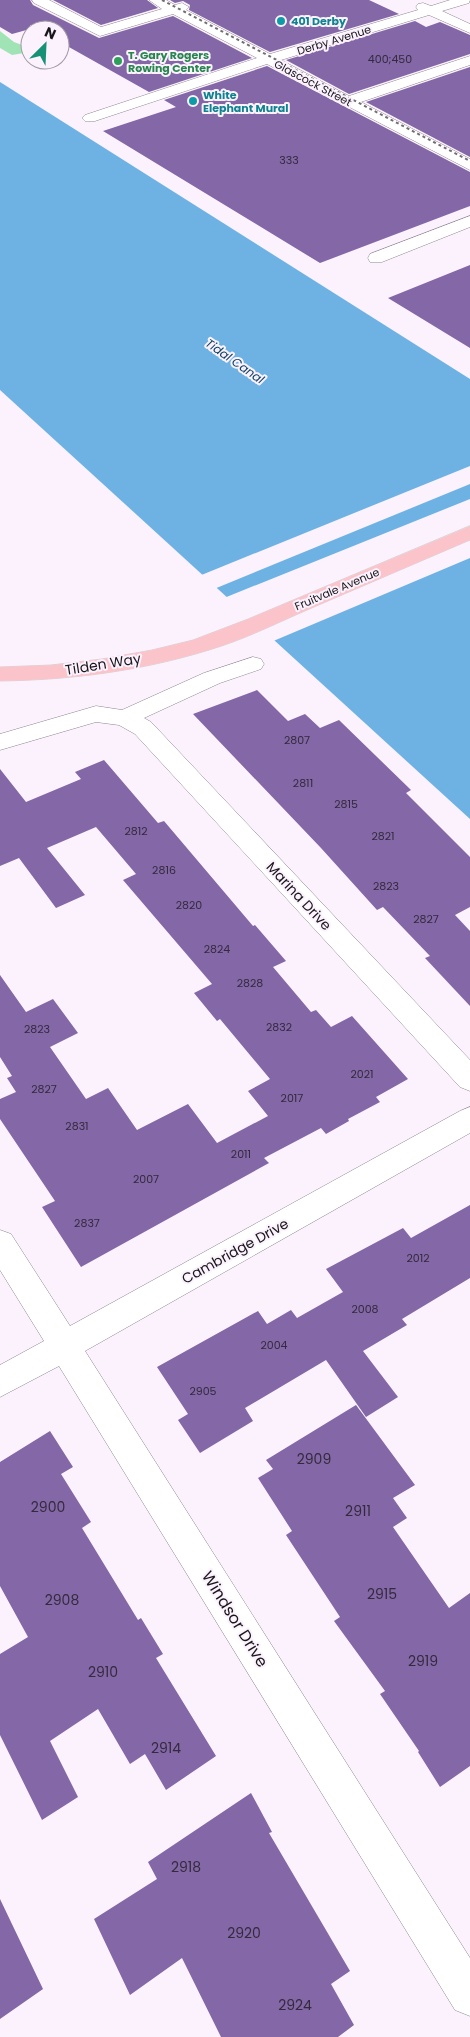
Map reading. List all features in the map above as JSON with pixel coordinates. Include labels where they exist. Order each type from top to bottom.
[{"type":"main road","name":"Fruitvale Avenue","points":[[204,644],[249,627],[470,532]]},
{"type":"main road","name":"Tilden Way","points":[[0,674],[29,674],[89,668],[148,658],[204,644]]},
{"type":"street","points":[[38,0],[100,32],[175,6]]},
{"type":"street","name":"Glascock Street","points":[[156,0],[175,6],[470,165]]},
{"type":"street","points":[[408,0],[470,29]]},
{"type":"street","name":"Derby Avenue","points":[[96,116],[273,58],[464,0]]},
{"type":"street","points":[[352,100],[470,60]]},
{"type":"street","name":"Glascock Street","points":[[352,100],[470,158]]},
{"type":"street","points":[[376,258],[470,221]]},
{"type":"street","points":[[0,742],[96,714],[124,718],[212,678],[253,664]]},
{"type":"street","name":"Marina Drive","points":[[124,718],[143,728],[470,1079]]},
{"type":"street","name":"Cambridge Drive","points":[[0,1382],[470,1119]]},
{"type":"street","name":"Windsor Drive","points":[[0,1243],[470,1995]]},
{"type":"green space","points":[[0,31],[20,44],[20,54],[12,55],[0,48]]},
{"type":"water","name":"Tidal Canal","points":[[0,82],[470,379],[470,819],[0,390]]},
{"type":"pier","points":[[470,466],[470,484],[214,589],[199,576]]},
{"type":"pier","points":[[470,499],[470,558],[271,642],[224,598]]},
{"type":"building","points":[[0,0],[30,0],[33,5],[63,20],[20,20],[20,32],[12,34],[0,27]]},
{"type":"building","points":[[53,0],[147,0],[158,8],[101,25]]},
{"type":"building","points":[[170,0],[369,0],[399,14],[270,52],[189,10],[190,5],[183,1],[175,3]]},
{"type":"building","points":[[173,16],[252,58],[149,92],[70,48],[70,24],[99,38]]},
{"type":"building","points":[[415,21],[426,27],[440,22],[470,35],[470,54],[349,94],[286,60]]},
{"type":"building","points":[[267,66],[470,172],[470,206],[320,263],[103,131],[176,107],[164,100]]},
{"type":"building","points":[[470,67],[470,157],[366,102]]},
{"type":"building","points":[[470,265],[470,348],[388,298]]},
{"type":"building","points":[[257,690],[288,721],[305,714],[320,728],[339,720],[411,790],[406,793],[470,857],[470,907],[455,915],[470,931],[470,1006],[425,958],[430,956],[383,907],[377,910],[321,848],[193,714]]},
{"type":"building","points":[[104,760],[158,823],[164,821],[253,926],[255,925],[286,961],[273,967],[311,1012],[316,1010],[331,1027],[352,1016],[408,1079],[376,1097],[380,1102],[348,1119],[349,1121],[326,1134],[321,1128],[264,1158],[269,1163],[81,1267],[42,1207],[55,1201],[0,1119],[0,1099],[16,1092],[7,1078],[12,1076],[0,1057],[0,975],[26,1012],[53,999],[78,1033],[50,1047],[86,1099],[108,1088],[137,1130],[188,1104],[217,1143],[268,1116],[248,1091],[270,1079],[220,1019],[217,1021],[194,993],[212,984],[123,880],[136,874],[96,827],[47,848],[85,895],[56,908],[19,858],[0,866],[0,769],[26,802],[81,779],[75,772]]},
{"type":"building","points":[[470,1205],[470,1278],[402,1319],[407,1325],[363,1351],[398,1397],[366,1417],[326,1360],[245,1408],[253,1421],[200,1453],[178,1420],[188,1414],[157,1367],[258,1311],[267,1324],[291,1310],[297,1318],[343,1292],[326,1269],[403,1228],[411,1238]]},
{"type":"building","points":[[356,1405],[415,1485],[393,1498],[407,1518],[393,1527],[449,1608],[470,1593],[470,1766],[440,1787],[419,1751],[380,1694],[385,1691],[334,1621],[340,1617],[286,1535],[292,1531],[258,1478],[273,1469],[266,1460]]},
{"type":"building","points":[[50,1431],[73,1467],[61,1474],[91,1522],[82,1528],[138,1620],[141,1618],[163,1654],[156,1658],[216,1756],[166,1790],[145,1754],[130,1764],[98,1709],[50,1741],[78,1797],[42,1820],[0,1735],[0,1654],[28,1637],[0,1586],[0,1462]]},
{"type":"building","points":[[251,1793],[272,1832],[269,1833],[350,1971],[331,1984],[354,2025],[338,2037],[221,2037],[182,1958],[130,1995],[94,1919],[157,1879],[148,1862]]},
{"type":"building","points":[[0,1899],[43,1989],[0,2019]]},
{"type":"railway","points":[[162,0],[470,161]]},
{"type":"place","name":"401 Derby","points":[[281,21]]},
{"type":"place","name":"T. Gary Rogers Rowing Center","points":[[118,61]]},
{"type":"place","name":"White Elephant Mural","points":[[193,101]]}]
